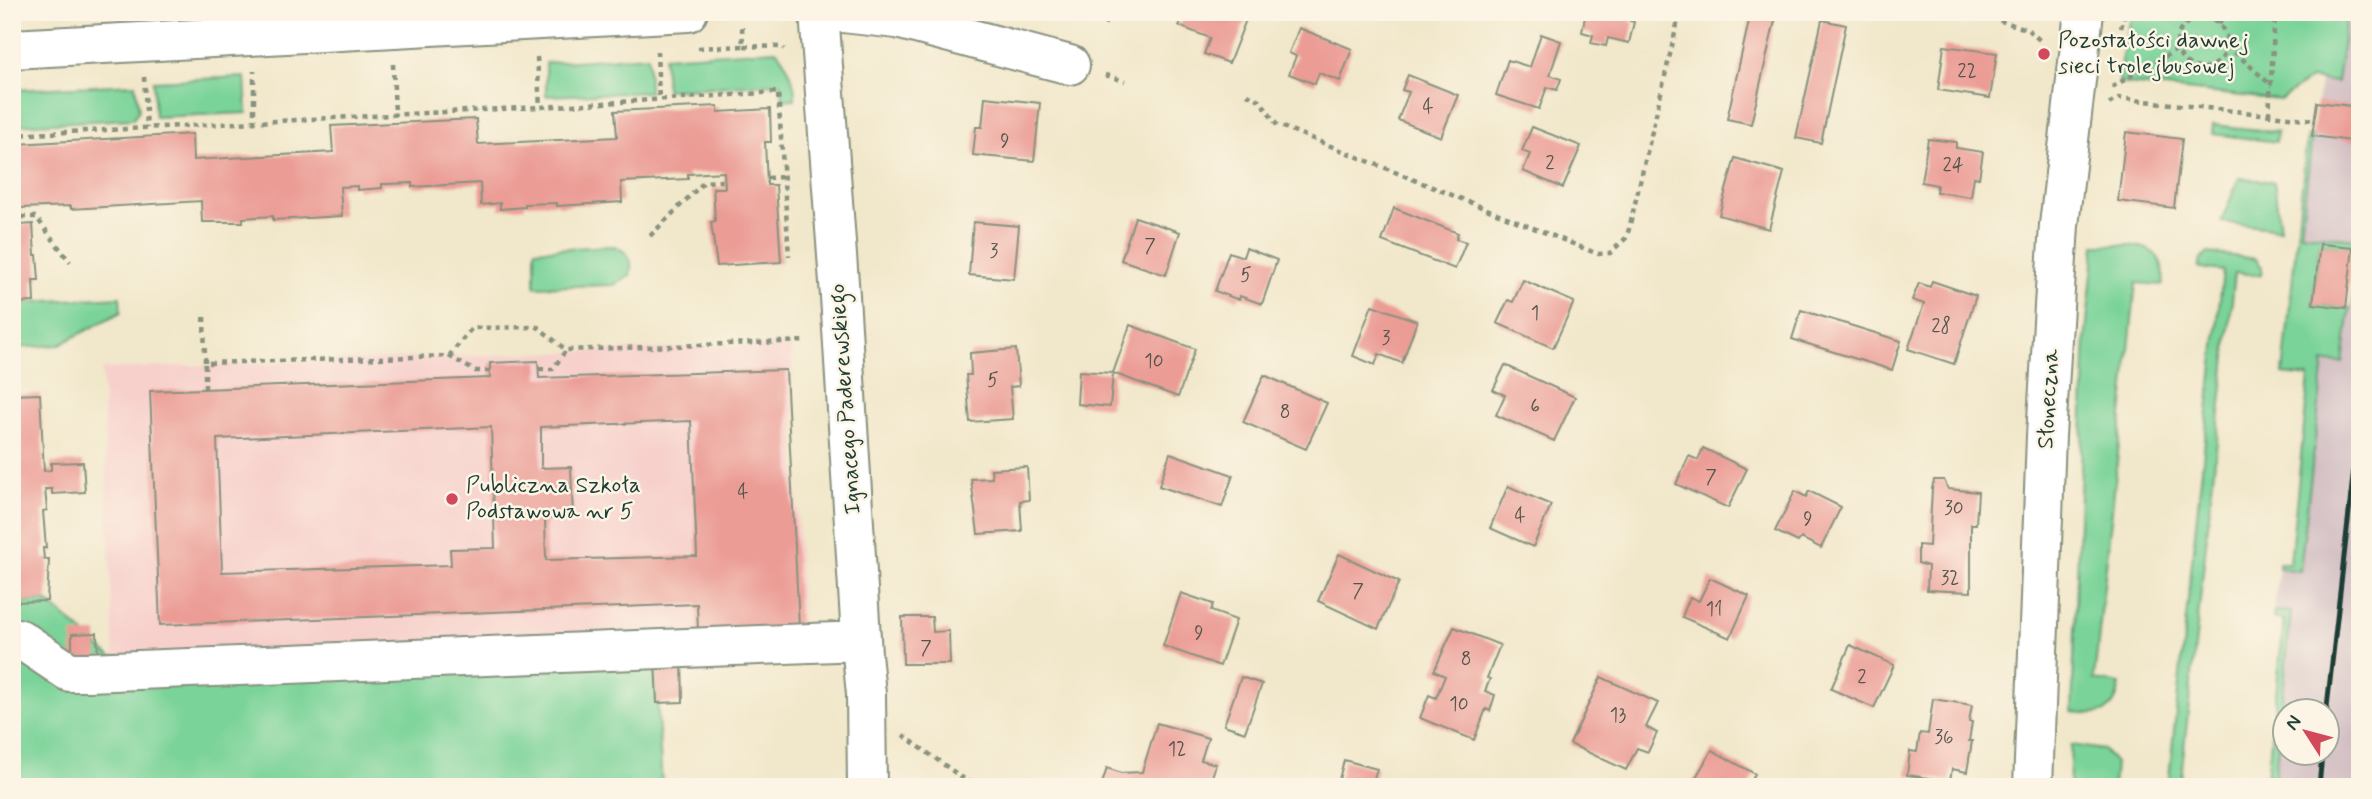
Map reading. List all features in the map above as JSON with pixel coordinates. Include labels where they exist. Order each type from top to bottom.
[{"type":"street","points":[[12,49],[254,40],[688,12]]},
{"type":"street","name":"Ignacego Paderewskiego","points":[[819,12],[866,694],[867,787]]},
{"type":"street","points":[[834,12],[897,19],[1070,65]]},
{"type":"street","name":"Słoneczna","points":[[2033,787],[2046,436],[2059,225],[2078,14]]},
{"type":"street","points":[[12,637],[20,639],[69,672],[861,641]]},
{"type":"path","points":[[1247,94],[1260,100],[1276,124],[1598,254],[1610,253],[1626,238],[1629,229],[1680,12]]},
{"type":"path","points":[[2191,12],[2195,20]]},
{"type":"path","points":[[2218,24],[2229,12]]},
{"type":"path","points":[[2269,115],[2275,12]]},
{"type":"path","points":[[2204,18],[2218,24],[2225,33],[2227,44],[2223,58],[2217,64],[2200,68],[2186,62],[2178,49],[2179,34],[2183,27],[2195,20],[2204,18]]},
{"type":"path","points":[[742,27],[743,47],[782,47]]},
{"type":"path","points":[[254,40],[254,123]]},
{"type":"path","points":[[2227,44],[2272,86]]},
{"type":"path","points":[[2110,88],[2178,49]]},
{"type":"path","points":[[657,50],[659,101]]},
{"type":"path","points":[[537,57],[540,107]]},
{"type":"path","points":[[393,63],[395,115]]},
{"type":"path","points":[[144,75],[146,128]]},
{"type":"path","points":[[12,135],[659,101],[778,92],[789,256]]},
{"type":"path","points":[[2118,98],[2315,120]]},
{"type":"path","points":[[767,178],[784,177]]},
{"type":"path","points":[[650,236],[704,182],[724,181]]},
{"type":"path","points":[[21,217],[36,217],[70,262]]},
{"type":"path","points":[[204,317],[205,389]]},
{"type":"path","points":[[449,356],[472,328],[538,327],[566,350],[812,341]]},
{"type":"path","points":[[538,369],[553,369],[566,350]]},
{"type":"path","points":[[205,363],[449,356],[475,372],[490,370]]},
{"type":"path","points":[[894,729],[961,777],[981,787]]},
{"type":"shaded area","points":[[2347,12],[2360,12],[2360,787],[2274,787],[2276,768],[2340,768],[2340,698],[2283,698],[2291,613],[2274,611],[2279,568],[2300,571],[2325,361],[2343,363],[2357,240],[2301,233],[2320,81],[2337,82]]},
{"type":"shaded area","name":"Publiczna Szkoła Podstawowa nr 5","points":[[791,344],[802,629],[114,656],[102,369]]},
{"type":"green space","points":[[2132,12],[2347,12],[2337,82],[2310,79],[2280,100],[2119,83]]},
{"type":"green space","points":[[776,50],[790,73],[795,99],[783,100],[781,83],[666,90],[664,57]]},
{"type":"green space","points":[[648,56],[649,92],[546,96],[546,63]]},
{"type":"green space","points":[[245,77],[247,113],[155,117],[153,81]]},
{"type":"green space","points":[[135,84],[139,110],[133,119],[12,125],[12,90]]},
{"type":"green space","points":[[2213,125],[2277,132],[2276,142],[2212,134]]},
{"type":"green space","points":[[2307,136],[2312,136],[2301,233],[2357,239],[2356,248],[2320,244],[2313,304],[2350,308],[2343,363],[2324,362],[2300,571],[2279,568],[2279,563],[2290,563],[2309,377],[2283,374]]},
{"type":"green space","points":[[2239,178],[2274,182],[2280,229],[2221,222]]},
{"type":"green space","points":[[2095,245],[2132,246],[2152,252],[2159,259],[2163,270],[2163,285],[2136,283],[2094,680],[2120,684],[2118,695],[2110,708],[2091,713],[2072,712],[2086,332]]},
{"type":"green space","points":[[612,246],[625,253],[631,265],[630,275],[614,285],[535,287],[535,250]]},
{"type":"green space","points":[[2208,253],[2256,259],[2262,267],[2261,275],[2235,273],[2180,787],[2168,787],[2223,271],[2198,268],[2201,259]]},
{"type":"green space","points":[[120,297],[121,312],[59,345],[12,348],[12,303]]},
{"type":"green space","points":[[47,601],[111,657],[655,660],[662,787],[12,787],[12,602]]},
{"type":"green space","points":[[2274,611],[2291,612],[2283,698],[2276,698],[2284,620],[2273,618]]},
{"type":"green space","points":[[2071,745],[2104,750],[2115,763],[2113,787],[2069,787]]},
{"type":"green space","points":[[2270,750],[2270,768],[2276,768],[2274,787],[2266,787]]},
{"type":"building","points":[[1070,12],[1109,12],[1106,24]]},
{"type":"building","points":[[1185,12],[1249,12],[1229,63],[1204,54],[1210,38],[1179,26]]},
{"type":"building","points":[[1586,12],[1632,12],[1630,21],[1634,22],[1629,43],[1608,38],[1606,46],[1591,43],[1593,35],[1582,32]]},
{"type":"building","points":[[1751,12],[1777,12],[1751,124],[1727,119]]},
{"type":"building","points":[[1822,20],[1846,25],[1821,143],[1796,138]]},
{"type":"building","points":[[1299,28],[1352,49],[1340,81],[1319,73],[1315,84],[1289,74],[1296,56],[1289,53]]},
{"type":"building","points":[[1541,34],[1561,41],[1550,75],[1561,79],[1557,90],[1547,87],[1539,109],[1496,95],[1508,60],[1530,67]]},
{"type":"building","points":[[1944,46],[1997,53],[1990,98],[1938,90]]},
{"type":"building","points":[[1408,75],[1458,95],[1441,137],[1398,120],[1409,92],[1402,90]]},
{"type":"building","points":[[985,97],[1040,103],[1034,161],[973,155],[976,127],[982,127]]},
{"type":"building","points":[[2317,102],[2360,107],[2360,142],[2312,136]]},
{"type":"building","points":[[718,106],[718,112],[770,109],[771,142],[765,142],[767,185],[776,185],[781,262],[717,266],[711,222],[715,221],[713,188],[725,188],[724,172],[688,174],[688,179],[621,182],[622,202],[557,206],[557,203],[525,204],[525,207],[500,209],[500,203],[481,205],[480,183],[412,187],[412,183],[382,184],[382,188],[357,190],[357,186],[340,187],[342,216],[273,220],[273,216],[243,218],[243,222],[202,222],[201,201],[71,209],[71,206],[20,208],[21,225],[33,224],[39,280],[33,280],[34,302],[12,303],[12,149],[17,148],[17,144],[192,134],[193,160],[333,152],[331,126],[476,119],[478,144],[617,137],[615,111]]},
{"type":"building","points":[[1532,127],[1581,146],[1563,188],[1523,171],[1530,154],[1522,151]]},
{"type":"building","points":[[2126,132],[2182,139],[2174,208],[2118,201]]},
{"type":"building","points":[[1928,139],[1956,142],[1956,148],[1983,152],[1979,178],[1974,177],[1971,197],[1936,192],[1937,185],[1921,182]]},
{"type":"building","points":[[1735,158],[1784,172],[1769,229],[1719,215]]},
{"type":"building","points":[[1394,208],[1458,233],[1456,239],[1466,242],[1455,269],[1382,241]]},
{"type":"building","points":[[1135,217],[1180,232],[1166,275],[1121,260]]},
{"type":"building","points":[[973,222],[1019,226],[1014,279],[969,275]]},
{"type":"building","points":[[2320,244],[2353,247],[2346,308],[2313,304]]},
{"type":"building","points":[[1246,248],[1277,260],[1262,304],[1240,296],[1239,300],[1215,291],[1229,252],[1243,257]]},
{"type":"building","points":[[1523,280],[1574,302],[1553,348],[1497,323],[1508,300],[1513,302]]},
{"type":"building","points":[[1932,281],[1976,296],[1954,364],[1908,349],[1924,304],[1912,300],[1919,283],[1930,287]]},
{"type":"building","points":[[1372,305],[1417,321],[1402,363],[1379,354],[1375,365],[1353,356]]},
{"type":"building","points":[[1801,310],[1901,341],[1892,370],[1792,339]]},
{"type":"building","points":[[1130,325],[1195,349],[1178,397],[1113,373]]},
{"type":"building","points":[[1016,349],[1019,386],[1010,387],[1013,419],[970,422],[966,375],[971,375],[970,353]]},
{"type":"building","points":[[538,361],[539,378],[786,370],[799,627],[698,632],[697,604],[160,625],[150,391],[490,378],[490,363]],"holes":[[[691,421],[697,556],[546,560],[545,518],[573,516],[571,467],[541,468],[541,427]],[[491,427],[495,548],[450,549],[451,565],[222,572],[217,439]]]},
{"type":"building","points":[[1505,365],[1575,397],[1554,441],[1496,415],[1505,395],[1493,390]]},
{"type":"building","points":[[1079,371],[1113,373],[1110,407],[1077,404]]},
{"type":"building","points":[[1264,375],[1327,403],[1306,449],[1243,422]]},
{"type":"building","points":[[40,394],[44,471],[51,470],[51,463],[83,462],[85,492],[52,494],[52,489],[45,489],[47,510],[43,511],[46,548],[43,548],[44,559],[49,559],[47,601],[12,602],[12,395]]},
{"type":"building","points":[[1703,448],[1747,469],[1728,508],[1676,484],[1689,456],[1698,460]]},
{"type":"building","points":[[1170,453],[1233,475],[1222,507],[1159,486]]},
{"type":"building","points":[[1027,467],[1029,500],[1020,501],[1022,531],[978,534],[971,479],[992,478],[991,469]]},
{"type":"building","points":[[1934,480],[1944,480],[1948,489],[1978,492],[1976,524],[1971,524],[1971,592],[1927,590],[1928,566],[1918,563],[1918,545],[1929,546]]},
{"type":"building","points":[[1508,486],[1551,505],[1533,547],[1490,528]]},
{"type":"building","points":[[1795,491],[1806,497],[1809,491],[1841,507],[1821,548],[1801,538],[1798,542],[1775,531]]},
{"type":"building","points":[[1339,554],[1399,582],[1378,629],[1318,601]]},
{"type":"building","points":[[1710,578],[1749,596],[1730,638],[1682,617],[1690,597],[1699,601]]},
{"type":"building","points":[[1181,593],[1213,604],[1211,611],[1236,620],[1220,666],[1163,646]]},
{"type":"building","points":[[902,617],[932,617],[933,632],[949,631],[950,664],[903,664]]},
{"type":"building","points":[[1454,627],[1500,645],[1487,678],[1490,679],[1485,691],[1495,695],[1490,711],[1486,709],[1474,740],[1420,718],[1429,695],[1436,698],[1445,676],[1434,671]]},
{"type":"building","points":[[97,633],[98,659],[72,660],[72,634]]},
{"type":"building","points":[[1850,645],[1894,665],[1874,708],[1831,689]]},
{"type":"building","points":[[682,659],[683,702],[657,703],[655,660]]},
{"type":"building","points":[[1241,677],[1262,684],[1245,732],[1224,725]]},
{"type":"building","points":[[1601,677],[1658,703],[1646,727],[1657,733],[1648,752],[1637,748],[1626,770],[1570,744]]},
{"type":"building","points":[[1933,699],[1972,705],[1969,741],[1972,741],[1967,772],[1952,769],[1950,781],[1907,775],[1910,751],[1917,752],[1920,733],[1928,734]]},
{"type":"building","points":[[1157,723],[1208,738],[1201,760],[1216,764],[1209,787],[1101,787],[1107,768],[1121,773],[1142,772]]},
{"type":"building","points":[[1712,750],[1755,774],[1748,787],[1690,787]]},
{"type":"building","points":[[1344,760],[1377,769],[1371,787],[1337,787]]},
{"type":"railway","points":[[2328,698],[2360,415]]},
{"type":"railway","points":[[2319,787],[2321,768]]},
{"type":"place","name":"Pozostałości dawnej sieci trolejbusowej","points":[[2044,54]]},
{"type":"place","name":"Publiczna Szkoła Podstawowa nr 5","points":[[452,499]]}]
